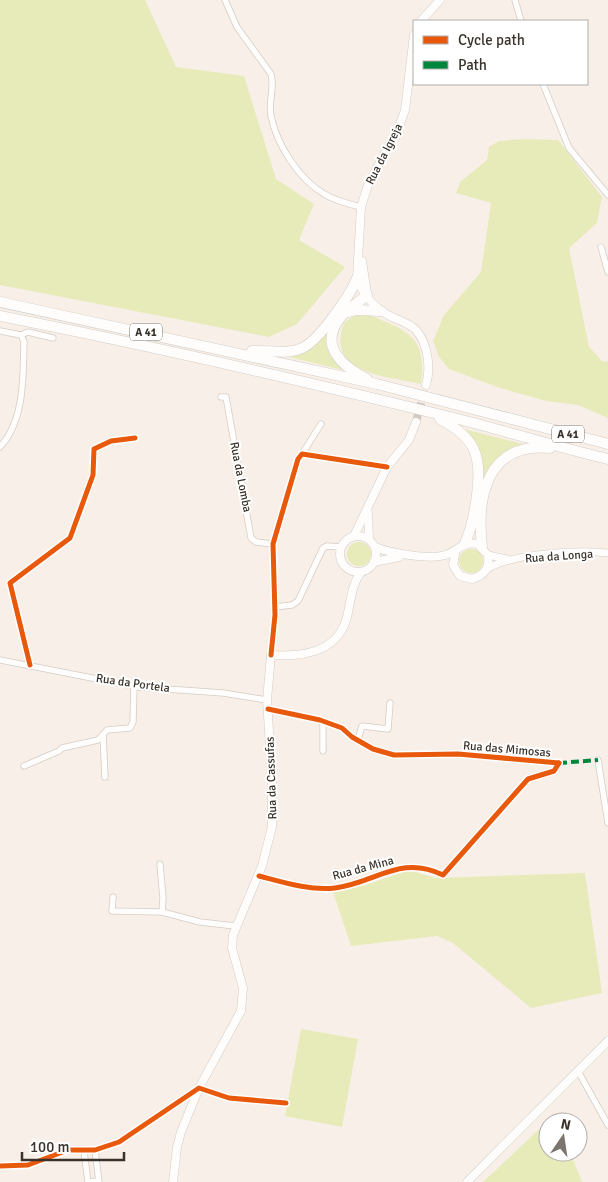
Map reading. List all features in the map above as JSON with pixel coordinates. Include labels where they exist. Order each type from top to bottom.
[{"type":"highway","points":[[357,278],[336,325],[333,335],[334,352],[344,366],[377,384]]},
{"type":"highway","points":[[238,352],[284,352],[302,348],[321,333],[342,310],[348,300],[367,295]]},
{"type":"highway","name":"A 41","points":[[0,302],[238,352],[377,384],[608,444]]},
{"type":"highway","points":[[342,310],[381,311]]},
{"type":"highway","name":"A 41","points":[[0,316],[227,364],[426,412],[608,459]]},
{"type":"highway","points":[[426,412],[463,433],[478,457],[479,476],[473,527],[466,544]]},
{"type":"highway","points":[[485,551],[479,528],[484,496],[489,478],[500,460],[515,451],[536,447],[569,450]]},
{"type":"main road","points":[[422,20],[440,0]]},
{"type":"main road","name":"Rua da Igreja","points":[[357,278],[361,207],[368,185],[400,124],[405,110],[413,43]]},
{"type":"main road","name":"Rua da Igreja","points":[[359,242],[367,295]]},
{"type":"main road","points":[[357,278],[361,288],[381,311],[415,330],[426,351],[428,377],[426,385]]},
{"type":"main road","points":[[354,536],[387,467],[409,440],[416,422]]},
{"type":"main road","points":[[369,507],[369,539],[375,547],[390,552],[436,556],[446,555],[466,544]]},
{"type":"main road","points":[[353,586],[347,568],[340,556],[341,547],[349,538],[354,536],[369,539]]},
{"type":"main road","name":"Rua da Longa","points":[[466,544],[485,551]]},
{"type":"main road","points":[[374,562],[375,547]]},
{"type":"main road","points":[[453,565],[456,550]]},
{"type":"main road","points":[[485,551],[487,569]]},
{"type":"main road","name":"Rua da Longa","points":[[361,572],[374,562],[394,557],[441,561],[453,565],[460,576],[472,579],[483,574],[487,569]]},
{"type":"main road","points":[[271,655],[307,654],[318,650],[336,638],[347,618],[353,586],[361,572],[347,568]]},
{"type":"main road","name":"Rua da Cassufas","points":[[173,1182],[181,1132],[199,1088],[241,1010],[243,988],[232,948],[235,926],[259,876],[272,827],[267,700],[271,655]]},
{"type":"main road","points":[[467,1182],[608,1041]]},
{"type":"street","points":[[225,0],[237,27],[271,74],[273,80],[270,114],[278,140],[292,163],[323,193],[341,202],[361,207]]},
{"type":"street","points":[[515,0],[521,20]]},
{"type":"street","points":[[543,85],[569,148],[608,195]]},
{"type":"street","points":[[601,247],[608,272]]},
{"type":"street","points":[[0,331],[21,335],[28,332],[53,338]]},
{"type":"street","points":[[0,447],[9,437],[18,416],[24,342],[21,335]]},
{"type":"street","name":"Rua da Lomba","points":[[221,397],[226,397],[251,538],[256,542],[273,544]]},
{"type":"street","name":"Rua da Cassufas","points":[[271,655],[274,607],[273,544],[296,467],[321,424]]},
{"type":"street","points":[[30,665],[10,583],[70,538],[93,475],[94,449],[111,441],[135,438]]},
{"type":"street","points":[[302,454],[387,467]]},
{"type":"street","points":[[274,607],[292,605],[298,601],[323,548],[327,546],[341,547]]},
{"type":"street","name":"Rua da Longa","points":[[485,551],[510,559]]},
{"type":"street","name":"Rua da Longa","points":[[487,569],[510,559],[608,553]]},
{"type":"street","name":"Rua da Portela","points":[[0,660],[134,686],[223,693],[267,700]]},
{"type":"street","points":[[24,766],[62,748],[98,740],[107,730],[130,728],[133,722],[134,686]]},
{"type":"street","points":[[358,740],[362,726],[388,729],[390,703]]},
{"type":"street","name":"Rua das Mimosas","points":[[268,709],[323,721],[342,728],[373,749],[394,756],[458,754],[559,763],[554,771],[528,779],[443,875]]},
{"type":"street","points":[[323,721],[323,751]]},
{"type":"street","points":[[103,735],[105,777]]},
{"type":"street","points":[[598,760],[608,823]]},
{"type":"street","points":[[160,864],[164,898],[162,912]]},
{"type":"street","name":"Rua da Mina","points":[[259,876],[290,884],[335,888],[407,867],[431,869],[443,875]]},
{"type":"street","points":[[113,897],[112,911],[162,912],[200,922],[235,926]]},
{"type":"street","points":[[578,1071],[608,1125]]},
{"type":"street","points":[[0,1166],[28,1165],[68,1150],[95,1150],[119,1142],[199,1088],[229,1098],[286,1103]]},
{"type":"street","points":[[84,1151],[88,1182],[98,1181],[95,1150]]},
{"type":"green space","points":[[0,0],[145,0],[176,67],[244,76],[276,179],[314,204],[299,240],[345,267],[297,324],[269,337],[0,285]]},
{"type":"green space","points":[[525,139],[558,140],[602,197],[597,223],[569,248],[589,347],[603,362],[608,361],[608,418],[578,405],[546,401],[497,387],[449,369],[439,357],[433,341],[444,315],[481,272],[491,203],[456,193],[460,182],[487,160],[489,147],[499,141]]},
{"type":"green space","points":[[367,314],[393,325],[411,337],[421,355],[421,384],[376,375],[362,370],[351,363],[343,353],[340,340],[344,323],[355,315]]},
{"type":"green space","points":[[332,326],[332,356],[343,370],[289,357],[314,347]]},
{"type":"green space","points":[[464,429],[527,445],[517,448],[482,486],[480,455],[474,442]]},
{"type":"green space","points":[[359,542],[367,546],[371,554],[367,562],[359,566],[351,562],[347,554],[351,546]]},
{"type":"green space","points":[[471,549],[479,553],[483,561],[479,569],[471,573],[463,569],[459,561],[463,553]]},
{"type":"green space","points":[[409,870],[435,878],[585,873],[602,993],[531,1008],[453,943],[437,936],[351,946],[333,892],[366,885]]},
{"type":"green space","points":[[301,1029],[358,1039],[342,1127],[285,1116]]},
{"type":"green space","points":[[538,1130],[538,1162],[574,1162],[582,1182],[483,1182]]},
{"type":"tunnel","points":[[416,422],[426,385]]},
{"type":"marked path","points":[[559,763],[598,760]]},
{"type":"cycle path","points":[[30,665],[10,583],[70,538],[93,475],[94,449],[111,441],[135,438]]},
{"type":"cycle path","points":[[271,655],[275,615],[273,544],[298,459],[302,454],[387,467]]},
{"type":"cycle path","points":[[268,709],[320,720],[342,728],[352,737],[373,749],[394,755],[458,754],[559,763]]},
{"type":"cycle path","points":[[259,876],[296,885],[326,889],[350,885],[388,872],[414,867],[428,869],[443,875],[528,779],[554,771],[559,763]]},
{"type":"cycle path","points":[[0,1166],[28,1165],[68,1150],[95,1150],[119,1142],[199,1088],[229,1098],[286,1103]]}]
